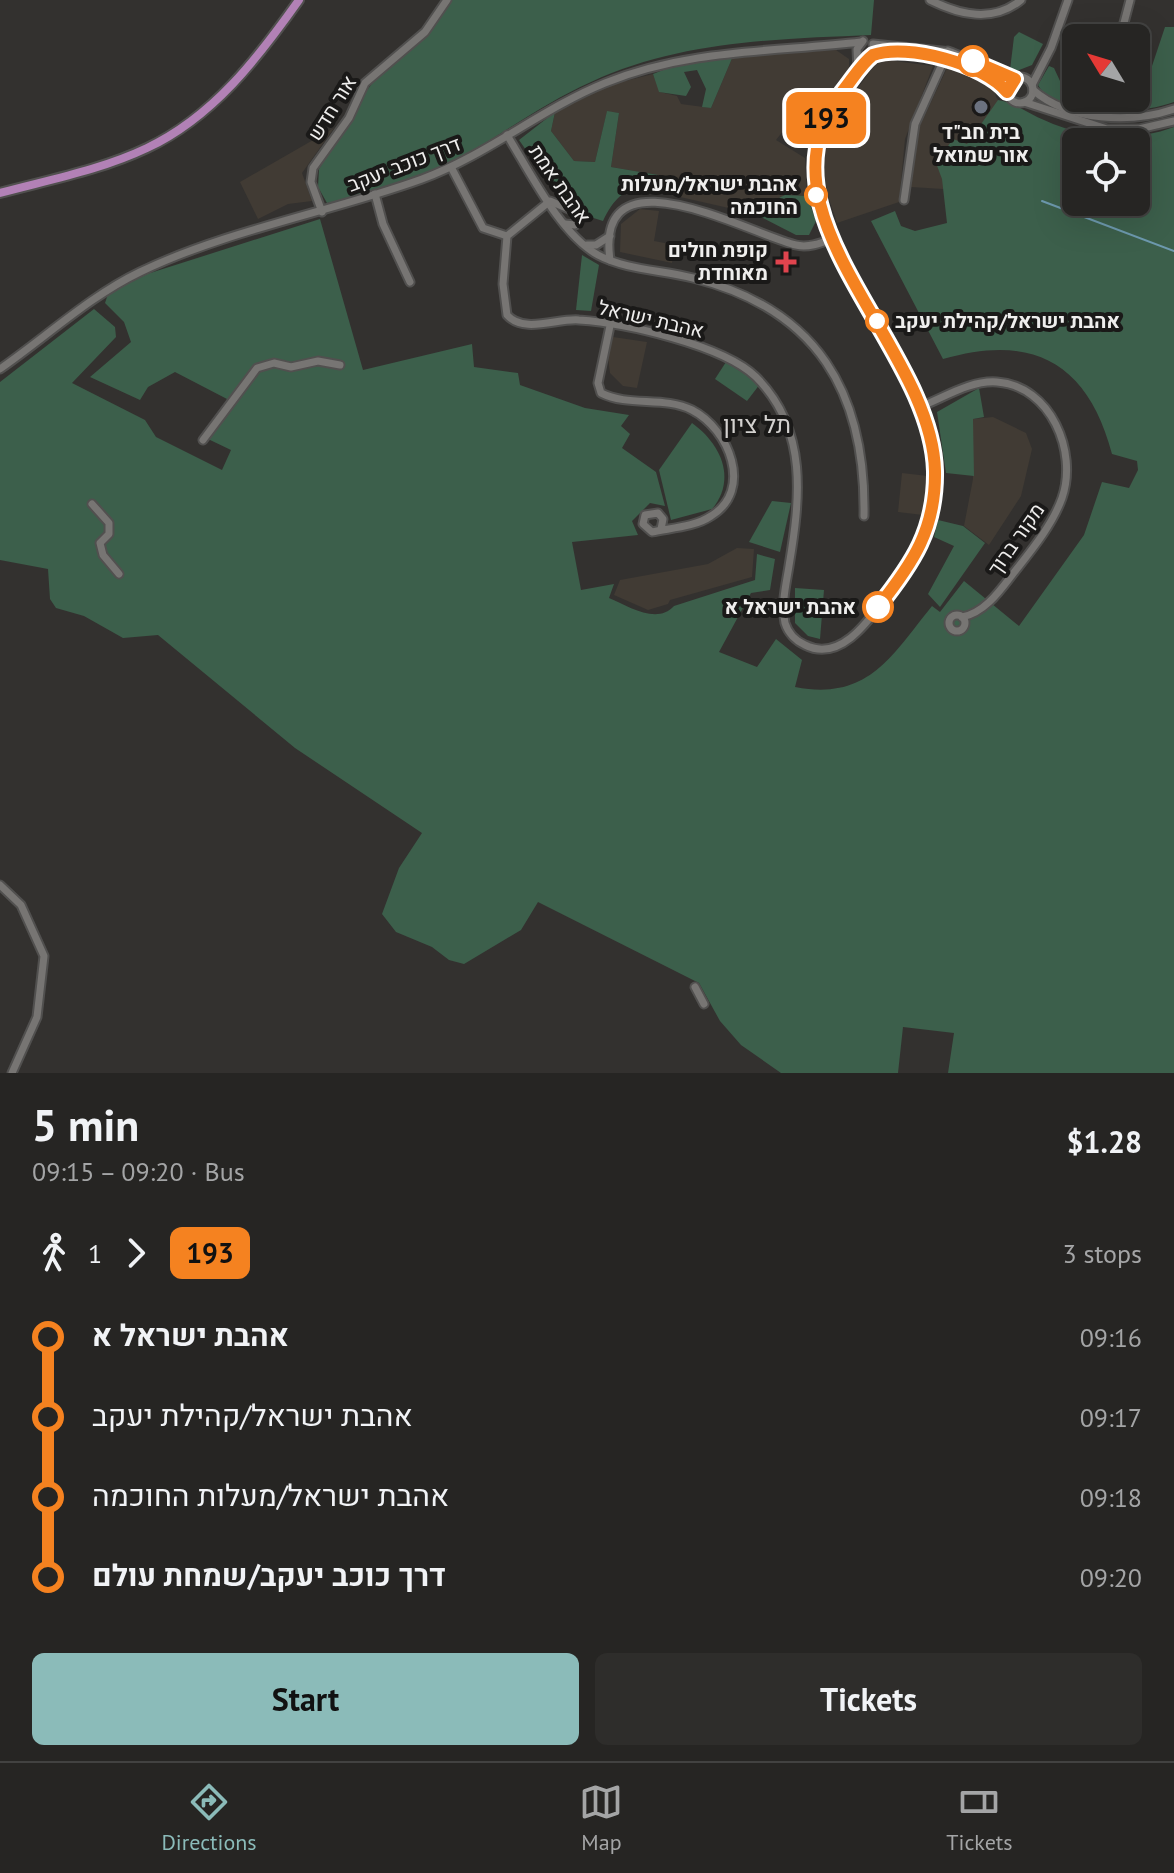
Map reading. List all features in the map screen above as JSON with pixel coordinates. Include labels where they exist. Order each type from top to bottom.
[{"type":"main road","points":[[0,193],[131,155],[166,138],[236,81],[299,0]]},
{"type":"street","name":"אור חדש","points":[[322,212],[311,182],[313,168],[349,118],[365,83],[425,32],[447,0]]},
{"type":"street","points":[[930,0],[962,12],[989,15],[1004,11],[1021,0]]},
{"type":"street","points":[[1024,102],[1068,0]]},
{"type":"street","points":[[1124,24],[1130,0]]},
{"type":"street","name":"דרך כוכב יעקב","points":[[0,369],[112,287],[138,273],[200,249],[322,212],[451,167],[582,94],[641,71],[732,52],[861,42],[873,44]]},
{"type":"street","points":[[856,75],[861,42]]},
{"type":"street","points":[[757,609],[784,611],[788,630],[811,648],[836,647],[857,632],[914,560],[925,533],[934,491],[932,441],[922,406],[832,239],[816,195],[814,152],[829,112],[871,57],[873,44],[946,55],[1018,78],[1057,104],[1109,118],[1138,117],[1174,109]]},
{"type":"street","name":"דרך כוכב יעקב","points":[[839,45],[871,57]]},
{"type":"street","points":[[871,57],[897,52],[946,55],[986,75],[1013,101],[1107,129],[1139,129],[1174,121]]},
{"type":"street","points":[[904,200],[919,112],[946,55]]},
{"type":"street","points":[[1007,92],[1018,78],[1043,63]]},
{"type":"street","name":"אהבת אמת","points":[[507,135],[565,224],[584,244],[610,260],[732,289],[775,314],[806,338],[836,378],[857,430],[864,466],[864,516]]},
{"type":"street","points":[[451,167],[483,228],[507,236],[550,201],[578,213],[575,225],[565,224]]},
{"type":"street","points":[[375,194],[384,228],[410,282]]},
{"type":"street","points":[[610,260],[610,236],[616,218],[629,205],[652,202],[732,219],[799,246],[832,239]]},
{"type":"street","name":"אהבת ישראל","points":[[507,236],[503,284],[505,311],[510,319],[522,324],[574,320],[688,342],[724,355],[756,378],[778,408],[792,440],[800,486],[784,611]]},
{"type":"street","points":[[584,244],[596,245],[610,236]]},
{"type":"street","points":[[610,326],[598,383],[601,393],[667,402],[692,410],[712,425],[730,453],[733,487],[725,503],[705,520],[675,527],[662,525]]},
{"type":"street","points":[[203,440],[257,368],[274,363],[291,367],[318,361],[340,365]]},
{"type":"street","name":"מקור ברוך","points":[[922,406],[980,383],[1008,384],[1029,395],[1048,412],[1066,454],[1065,485],[1056,512],[1008,581],[964,620]]},
{"type":"street","points":[[92,504],[109,523],[109,534],[100,543],[103,555],[119,574]]},
{"type":"street","points":[[0,885],[21,905],[44,956],[37,1017],[12,1073]]},
{"type":"street","points":[[695,987],[704,1004]]},
{"type":"shaded area","points":[[836,50],[849,59],[849,68],[819,111],[809,136],[790,122],[776,140],[805,158],[807,196],[785,195],[764,205],[755,214],[667,194],[669,177],[611,167],[619,113],[607,112],[595,162],[574,161],[551,131],[555,112],[613,84],[653,74],[660,92],[677,96],[681,104],[711,108],[733,56]]},
{"type":"shaded area","points":[[879,59],[933,66],[905,139],[899,202],[837,223],[827,193],[823,163],[825,147],[836,118]]},
{"type":"shaded area","points":[[948,66],[994,85],[996,97],[1008,114],[969,171],[943,189],[911,187],[919,128]]},
{"type":"shaded area","points":[[334,128],[302,173],[312,201],[288,204],[258,219],[240,182]]},
{"type":"shaded area","points":[[640,209],[659,211],[654,241],[675,245],[672,263],[620,252],[621,224]]},
{"type":"shaded area","points":[[613,337],[647,342],[637,388],[623,386],[610,373],[608,358]]},
{"type":"shaded area","points":[[993,417],[1026,433],[1032,449],[1021,496],[989,545],[964,526],[973,479],[973,419]]},
{"type":"shaded area","points":[[902,473],[928,476],[923,515],[898,512]]},
{"type":"shaded area","points":[[737,548],[754,549],[752,577],[670,600],[668,604],[648,610],[614,595],[620,580],[708,564]]},
{"type":"green space","points":[[452,0],[874,0],[871,35],[729,45],[693,50],[624,68],[560,98],[437,169],[382,190],[327,203],[318,187],[319,169],[361,98],[374,81],[429,33]]},
{"type":"green space","points":[[1165,27],[1174,27],[1174,102],[1150,108],[1150,72]]},
{"type":"green space","points":[[1019,32],[1043,44],[1032,65],[1014,72],[1010,70],[1014,37]]},
{"type":"green space","points":[[733,56],[711,108],[702,107],[706,89],[697,70],[684,72],[691,87],[686,96],[659,92],[653,74],[673,66]]},
{"type":"green space","points":[[1049,66],[1054,68],[1060,81],[1062,103],[1048,96],[1038,85]]},
{"type":"green space","points":[[998,100],[1009,103],[1066,128],[1062,128],[1062,216],[1150,216],[1150,133],[1174,127],[1174,1073],[948,1073],[954,1033],[903,1027],[898,1073],[781,1073],[741,1045],[720,1021],[699,983],[538,902],[521,930],[464,964],[449,960],[432,947],[396,932],[382,914],[399,868],[422,833],[295,748],[158,635],[123,638],[84,616],[56,608],[50,599],[48,569],[0,560],[0,382],[94,309],[115,327],[116,337],[72,383],[145,420],[156,437],[222,470],[231,450],[208,439],[227,399],[175,372],[148,387],[140,400],[90,377],[131,342],[124,322],[105,303],[108,294],[147,274],[320,219],[363,370],[472,344],[474,367],[518,373],[520,385],[585,408],[629,415],[621,426],[630,434],[622,448],[656,472],[665,506],[650,503],[632,521],[638,535],[572,542],[581,590],[614,584],[609,598],[642,612],[659,614],[674,606],[755,580],[757,554],[775,559],[770,590],[751,593],[719,652],[757,667],[776,639],[802,660],[795,687],[820,690],[860,681],[876,671],[932,606],[940,612],[964,581],[1019,626],[1084,535],[1102,482],[1129,488],[1138,470],[1137,461],[1112,454],[1088,397],[1071,377],[1052,362],[1029,353],[1004,350],[943,359],[871,221],[895,211],[901,226],[915,231],[947,223],[942,179],[936,163],[953,139],[967,144]]},
{"type":"green space","points":[[607,111],[619,113],[611,167],[670,177],[667,194],[646,189],[629,191],[621,195],[603,221],[584,215],[582,208],[556,193],[519,140],[555,112],[551,131],[574,161],[595,162]]},
{"type":"green space","points":[[785,195],[807,196],[816,221],[809,235],[796,235],[755,214],[764,205]]},
{"type":"green space","points":[[582,255],[599,265],[591,311],[576,310]]},
{"type":"green space","points":[[726,362],[760,384],[747,401],[715,379]]},
{"type":"green space","points":[[979,388],[984,417],[973,419],[974,476],[946,473],[937,412]]},
{"type":"green space","points":[[692,423],[718,452],[724,486],[712,509],[671,520],[659,470]]},
{"type":"green space","points":[[772,501],[791,503],[780,552],[749,542]]},
{"type":"green space","points":[[938,520],[963,526],[985,543],[940,607],[928,594],[954,546],[934,537]]},
{"type":"green space","points":[[795,588],[824,590],[820,639],[808,636],[795,623]]},
{"type":"waterway","points":[[1042,201],[1174,251]]},
{"type":"bus line","name":"193","points":[[878,607],[920,549],[934,491],[932,441],[924,410],[827,229],[816,195],[814,152],[829,112],[873,55],[897,52],[948,60],[993,79],[1007,92],[1010,82],[1015,79],[973,61]]},
{"type":"place","name":"בית חב\"ד אור שמואל","points":[[981,107]]},
{"type":"place","name":"אהבת ישראל/מעלות החוכמה","points":[[816,195]]},
{"type":"place","name":"קופת חולים מאוחדת","points":[[786,262]]},
{"type":"place","name":"אהבת ישראל/קהילת יעקב","points":[[877,321]]},
{"type":"place","name":"אהבת ישראל א","points":[[878,607]]},
{"type":"district","name":"תל ציון","points":[[757,424]]}]
